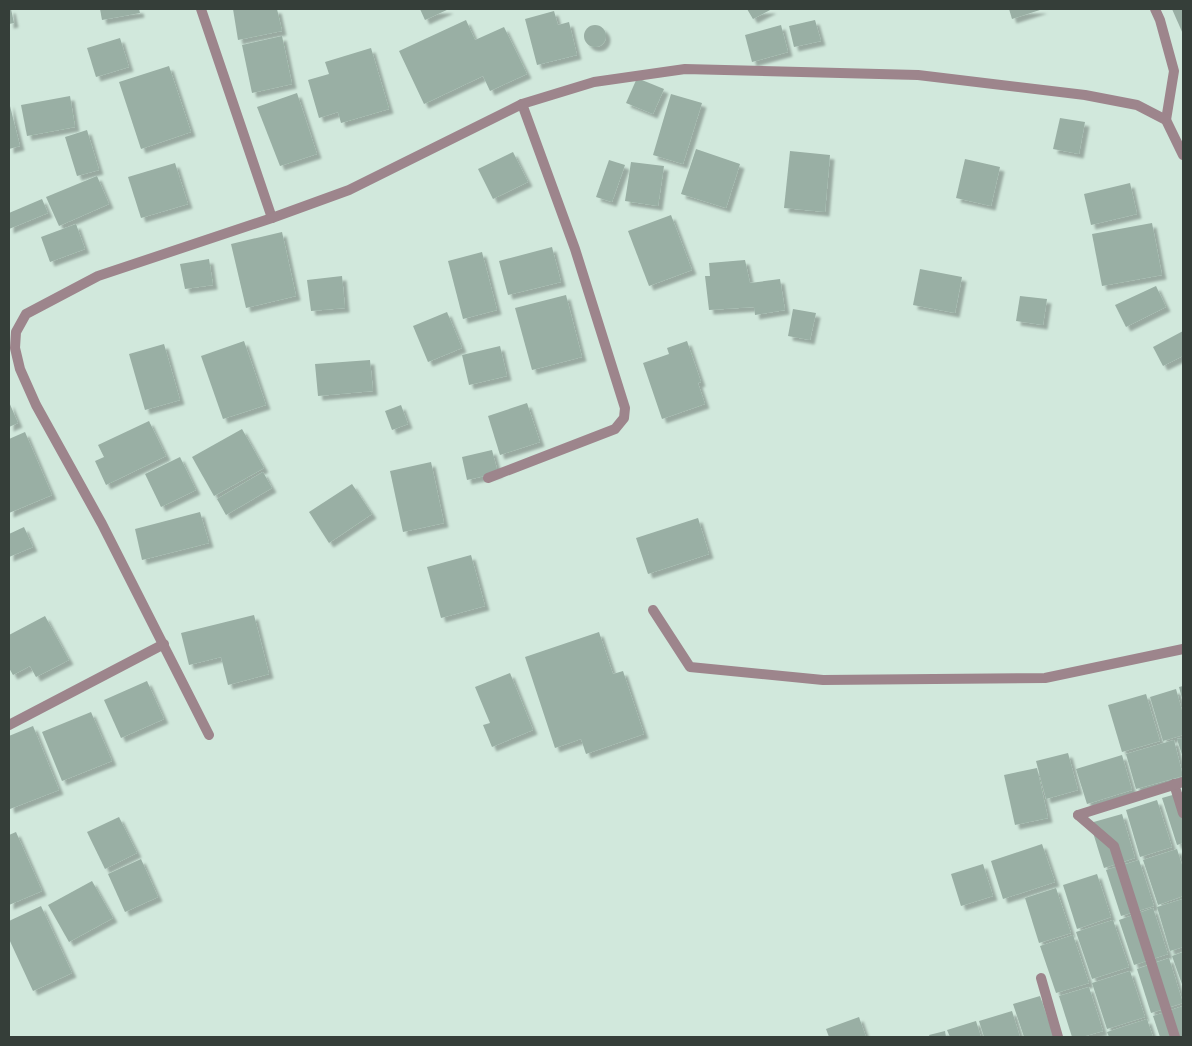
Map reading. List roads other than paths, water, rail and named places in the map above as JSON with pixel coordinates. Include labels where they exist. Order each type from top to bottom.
[{"type":"street","points":[[201,9],[272,218]]},
{"type":"street","points":[[1155,9],[1160,20],[1174,71],[1166,120],[1183,155]]},
{"type":"street","points":[[209,735],[102,524],[36,405],[20,369],[15,348],[16,332],[26,314],[98,276],[272,218],[349,190],[522,104],[594,82],[685,69],[918,75],[1085,96],[1137,105],[1166,120]]},
{"type":"street","points":[[488,478],[615,429],[624,418],[624,408],[575,249],[522,104]]},
{"type":"street","points":[[653,610],[690,667],[823,680],[1045,678],[1183,649]]},
{"type":"street","points":[[9,725],[164,644]]},
{"type":"street","points":[[1175,1037],[1114,846],[1078,815],[1179,783],[1183,813]]},
{"type":"street","points":[[1041,978],[1058,1037]]}]
